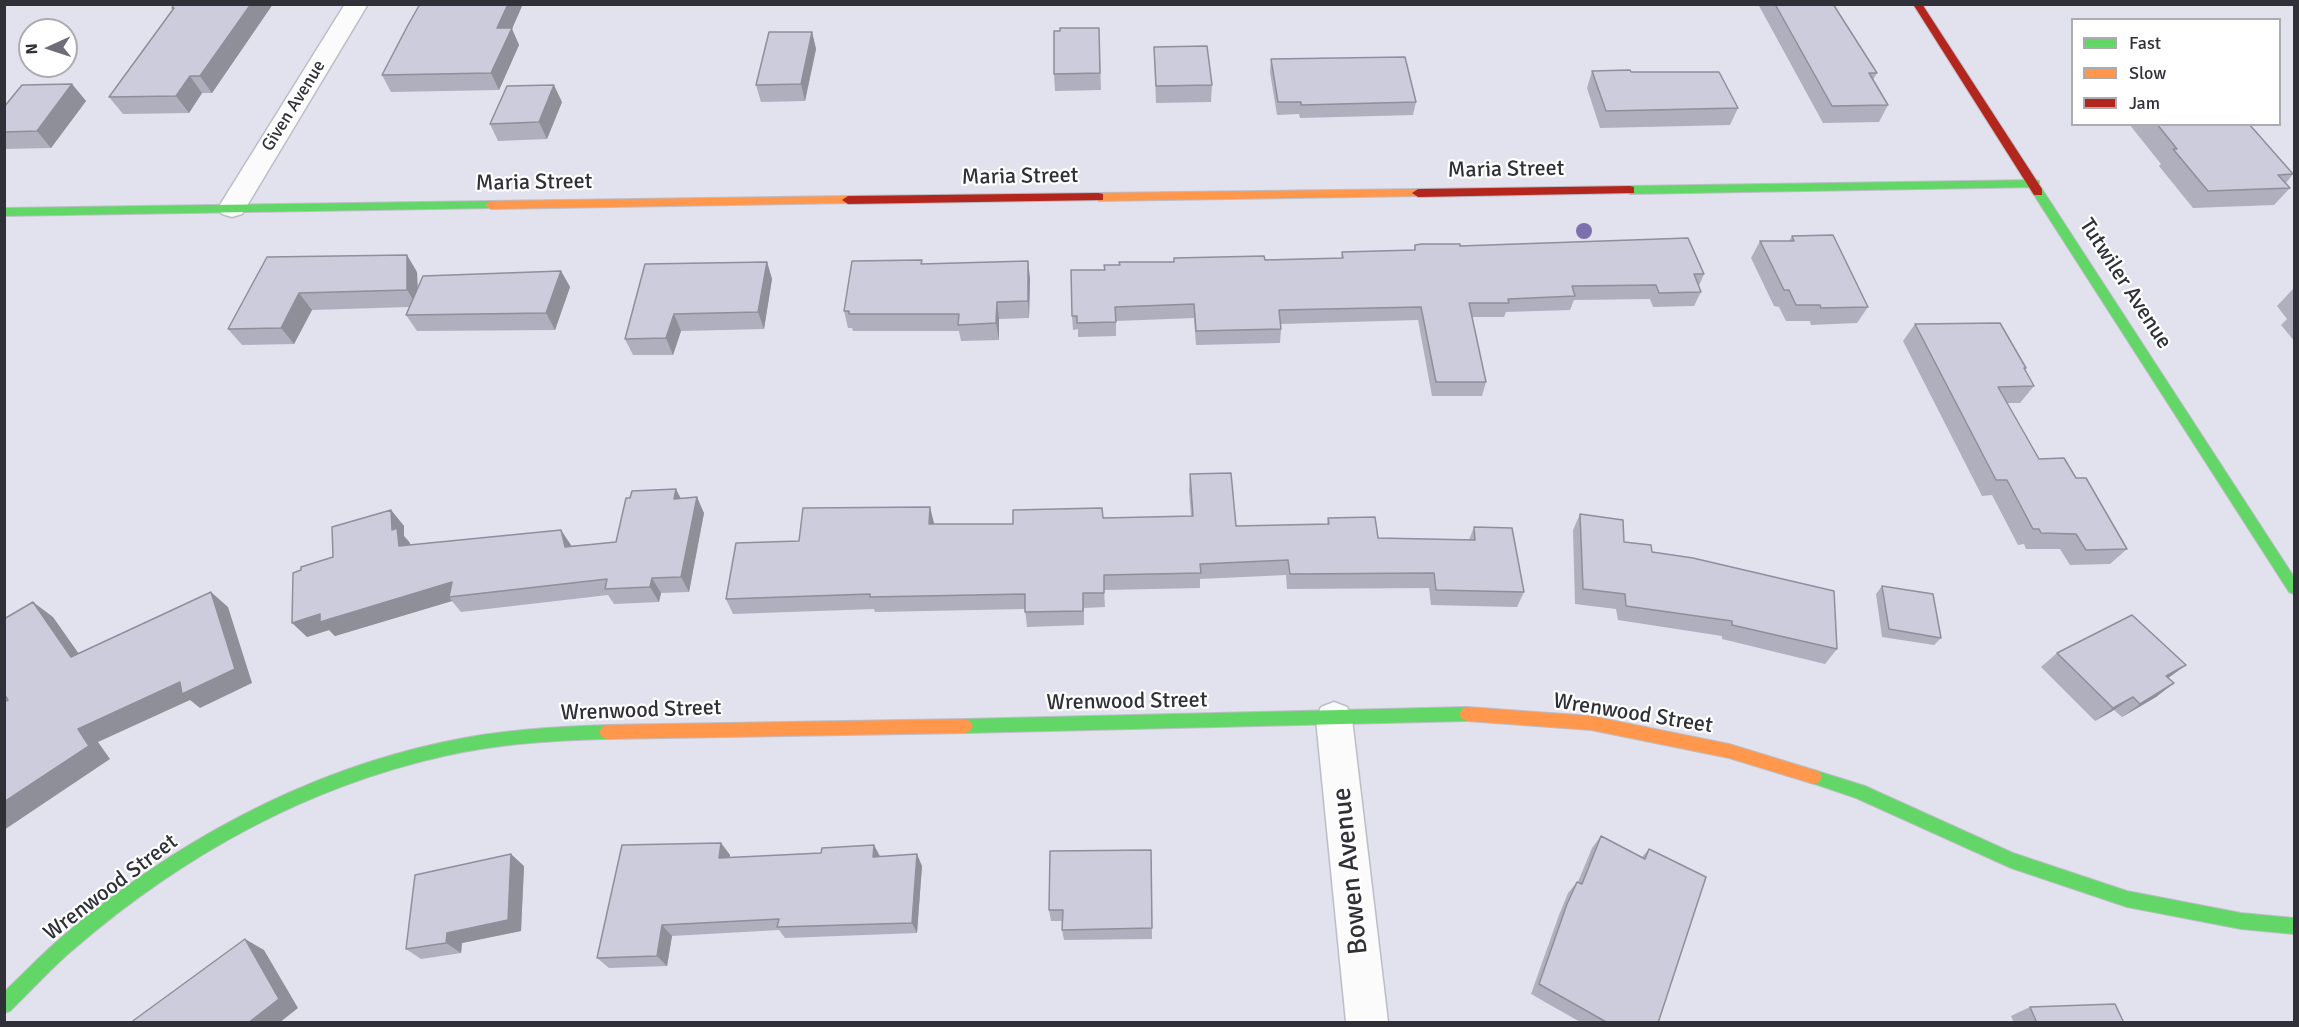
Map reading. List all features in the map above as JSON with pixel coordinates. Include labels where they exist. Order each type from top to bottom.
[{"type":"street","name":"Given Avenue","points":[[232,208],[357,4]]},
{"type":"street","name":"Tutwiler Avenue","points":[[1917,4],[2295,588]]},
{"type":"street","name":"Maria Street","points":[[4,212],[2035,184]]},
{"type":"street","name":"Wrenwood Street","points":[[4,1005],[70,941],[172,864],[272,808],[349,776],[426,753],[498,740],[567,733],[1335,719],[1461,714],[1591,723],[1729,751],[1859,791],[2011,860],[2127,899],[2241,921],[2295,926]]},
{"type":"street","name":"Bowen Avenue","points":[[1335,719],[1367,1023]]},
{"type":"building","points":[[174,4],[251,4],[200,76],[190,76],[176,96],[109,97],[174,8],[172,8]]},
{"type":"building","points":[[420,4],[508,4],[497,28],[512,28],[491,73],[382,75]]},
{"type":"building","points":[[1775,4],[1833,4],[1877,73],[1869,73],[1888,105],[1832,106]]},
{"type":"building","points":[[1060,28],[1099,28],[1100,73],[1054,74],[1054,31],[1060,31]]},
{"type":"building","points":[[769,32],[812,32],[801,84],[756,85]]},
{"type":"building","points":[[1207,46],[1212,85],[1156,86],[1154,47]]},
{"type":"building","points":[[1405,57],[1416,102],[1301,105],[1301,102],[1278,102],[1271,59]]},
{"type":"building","points":[[1630,70],[1631,72],[1719,72],[1738,108],[1606,111],[1592,71]]},
{"type":"building","points":[[72,84],[37,131],[4,132],[4,107],[22,85]]},
{"type":"building","points":[[554,85],[539,122],[490,124],[507,86]]},
{"type":"building","points":[[2159,126],[2251,126],[2293,174],[2278,175],[2290,188],[2208,191],[2173,149],[2177,149]]},
{"type":"building","points":[[1833,235],[1868,307],[1821,308],[1820,305],[1796,305],[1789,290],[1784,290],[1760,241],[1794,241],[1792,236]]},
{"type":"building","points":[[1688,238],[1704,274],[1694,274],[1701,292],[1659,293],[1656,285],[1572,286],[1575,296],[1508,299],[1509,303],[1469,303],[1486,382],[1436,382],[1421,307],[1279,310],[1281,329],[1196,331],[1194,304],[1115,307],[1116,322],[1077,323],[1077,316],[1072,316],[1071,270],[1105,270],[1104,265],[1120,265],[1119,262],[1174,262],[1174,258],[1264,256],[1265,260],[1343,258],[1342,252],[1415,250],[1415,245],[1422,244],[1460,244],[1460,246]]},
{"type":"building","points":[[407,255],[407,290],[299,293],[281,328],[228,329],[267,257]]},
{"type":"building","points":[[922,260],[921,264],[1028,261],[1028,301],[997,302],[996,323],[958,325],[959,314],[849,314],[849,311],[844,311],[852,261]]},
{"type":"building","points":[[767,262],[758,312],[674,314],[666,338],[625,339],[645,264]]},
{"type":"building","points":[[561,271],[546,313],[406,315],[423,276]]},
{"type":"building","points":[[2000,323],[2034,386],[1998,387],[2039,459],[2064,458],[2076,478],[2086,478],[2127,549],[2086,550],[2076,534],[2041,533],[2039,529],[2033,529],[2007,480],[1996,480],[1915,324]]},
{"type":"building","points":[[1231,473],[1236,526],[1329,524],[1328,518],[1375,517],[1378,538],[1475,540],[1474,527],[1512,528],[1524,592],[1436,590],[1434,573],[1290,574],[1288,560],[1200,564],[1201,573],[1104,575],[1104,593],[1083,593],[1083,611],[1025,612],[1025,594],[870,597],[870,594],[726,599],[736,543],[799,541],[803,508],[930,507],[929,524],[1013,524],[1013,510],[1102,508],[1103,518],[1193,516],[1190,474]]},
{"type":"building","points":[[676,489],[674,499],[697,497],[681,577],[652,578],[650,587],[605,589],[607,579],[449,597],[452,582],[320,622],[320,614],[292,623],[293,573],[301,570],[301,567],[333,557],[332,527],[391,510],[392,530],[397,528],[399,546],[561,530],[565,547],[616,542],[626,498],[630,498],[632,491]]},
{"type":"building","points":[[1580,514],[1623,520],[1624,542],[1651,545],[1652,552],[1693,558],[1834,591],[1837,649],[1732,625],[1732,621],[1626,606],[1625,594],[1583,589]]},
{"type":"building","points":[[1882,586],[1933,594],[1941,638],[1889,629]]},
{"type":"building","points":[[211,592],[235,669],[182,694],[180,682],[78,729],[89,746],[4,802],[4,702],[8,700],[4,694],[4,619],[33,602],[71,657]]},
{"type":"building","points":[[2132,615],[2186,665],[2166,676],[2174,683],[2140,704],[2133,697],[2113,708],[2057,653]]},
{"type":"building","points":[[1601,836],[1645,859],[1649,849],[1706,877],[1658,1023],[1608,1023],[1539,984],[1567,904],[1577,882],[1582,884]]},
{"type":"building","points":[[721,843],[719,858],[821,853],[822,848],[874,845],[873,857],[917,854],[912,923],[777,927],[779,919],[662,925],[657,956],[597,958],[622,845]]},
{"type":"building","points":[[1151,850],[1152,928],[1062,930],[1063,910],[1049,910],[1050,851]]},
{"type":"building","points":[[511,854],[508,920],[447,933],[446,943],[406,949],[415,875]]},
{"type":"building","points":[[245,939],[279,999],[248,1023],[130,1023]]},
{"type":"building","points":[[2115,1004],[2124,1023],[2037,1023],[2030,1007]]},
{"type":"traffic: fast","points":[[1630,190],[2035,184]]},
{"type":"traffic: fast","points":[[2038,192],[2294,588]]},
{"type":"traffic: fast","points":[[4,212],[491,205]]},
{"type":"traffic: fast","points":[[965,726],[1467,714]]},
{"type":"traffic: fast","points":[[4,1005],[69,942],[153,877],[198,848],[293,799],[343,778],[444,749],[525,737],[607,732]]},
{"type":"traffic: fast","points":[[1814,777],[1859,791],[2011,860],[2127,899],[2241,921],[2294,926]]},
{"type":"traffic: slow","points":[[1099,197],[1418,193]]},
{"type":"traffic: slow","points":[[491,205],[848,200]]},
{"type":"traffic: slow","points":[[1467,714],[1591,723],[1729,751],[1814,777]]},
{"type":"traffic: slow","points":[[607,732],[965,726]]},
{"type":"traffic: jam","points":[[1917,4],[2038,192]]},
{"type":"traffic: jam","points":[[1418,193],[1630,190]]},
{"type":"traffic: jam","points":[[848,200],[1099,197]]}]
